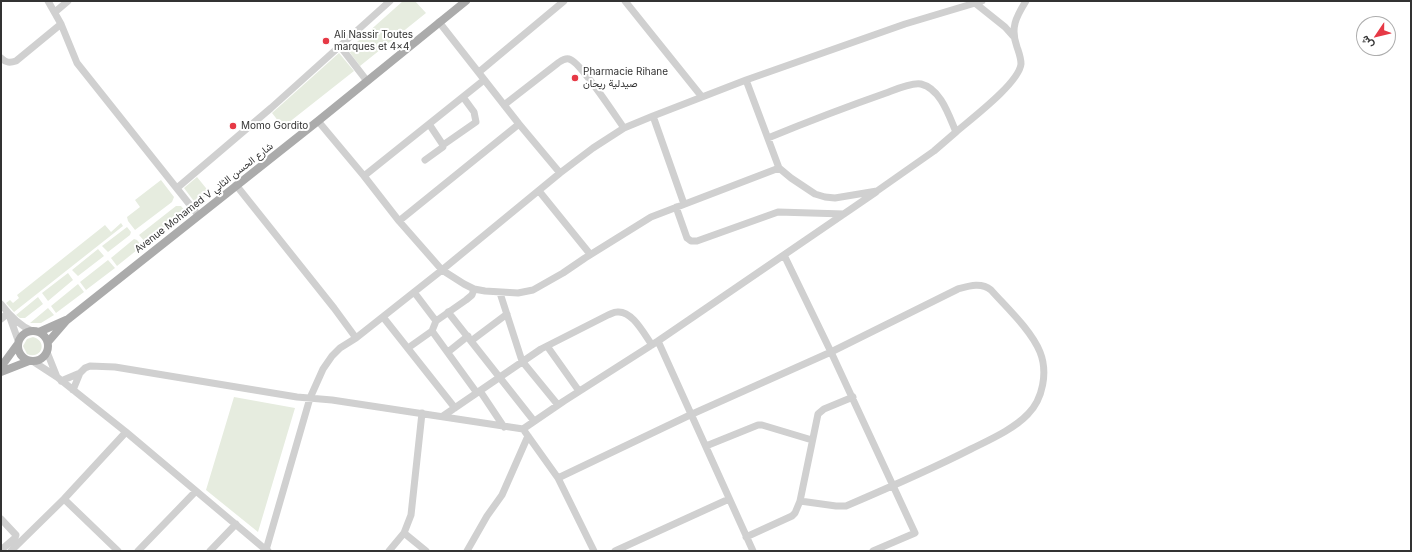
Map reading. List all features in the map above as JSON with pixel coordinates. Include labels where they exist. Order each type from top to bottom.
[{"type":"main road","name":"Avenue Mohamed V شارع الحسن الثاني","points":[[48,342],[67,320],[318,121],[466,1]]},
{"type":"main road","name":"Avenue Mohamed V شارع الحسن الثاني","points":[[36,331],[67,320]]},
{"type":"main road","points":[[1,367],[24,333],[36,331],[43,334],[48,342],[47,352],[42,359],[31,361],[1,372]]},
{"type":"main road","points":[[18,343],[20,355],[31,361]]},
{"type":"street","points":[[48,1],[61,24],[77,63],[198,215]]},
{"type":"street","points":[[55,12],[68,1]]},
{"type":"street","points":[[177,188],[271,108],[390,1]]},
{"type":"street","points":[[479,72],[564,1]]},
{"type":"street","points":[[625,1],[702,97]]},
{"type":"street","points":[[1013,36],[1014,26],[1026,1]]},
{"type":"street","points":[[31,361],[74,390],[266,550],[310,398],[323,369],[332,356],[340,348],[356,338],[442,270],[560,173],[593,148],[624,128],[746,80],[905,24],[979,2],[1013,36],[1021,58],[1021,66],[1014,80],[1004,91],[934,151],[877,192],[655,343],[579,391],[523,429],[443,416],[422,414],[310,398],[234,387],[115,367],[90,366],[85,368],[80,373],[74,390]]},
{"type":"street","points":[[439,22],[519,124],[560,173]]},
{"type":"street","points":[[1,58],[10,63],[16,61],[61,24]]},
{"type":"street","points":[[340,46],[367,81]]},
{"type":"street","points":[[504,105],[563,59],[568,58],[578,66],[604,98],[624,128]]},
{"type":"street","points":[[364,176],[484,80]]},
{"type":"street","points":[[746,80],[780,168],[791,178],[815,194],[825,197],[835,198],[877,192]]},
{"type":"street","points":[[768,138],[869,98],[903,87],[920,84],[933,90],[941,100],[956,132]]},
{"type":"street","points":[[425,160],[443,147],[443,145],[476,122],[474,112],[463,97]]},
{"type":"street","points":[[652,116],[684,204]]},
{"type":"street","points":[[318,121],[364,176],[398,221],[442,270],[453,278],[474,289],[500,293],[518,293],[533,290],[563,273],[590,254],[642,222],[676,207],[780,168]]},
{"type":"street","points":[[429,124],[443,145]]},
{"type":"street","points":[[398,221],[519,124]]},
{"type":"street","points":[[236,185],[310,277],[356,338]]},
{"type":"street","points":[[539,191],[590,254]]},
{"type":"street","points":[[676,207],[687,238],[691,241],[697,241],[778,212],[844,214]]},
{"type":"street","points":[[784,255],[853,397],[915,533],[873,551]]},
{"type":"street","points":[[558,478],[690,415],[831,352],[954,291],[977,285],[986,286],[991,290],[1029,333],[1040,352],[1043,366],[1043,385],[1036,404],[1028,414],[997,436],[919,475],[846,506],[800,501]]},
{"type":"street","points":[[408,348],[432,331],[436,321],[472,295],[474,289]]},
{"type":"street","points":[[414,292],[436,321]]},
{"type":"street","points":[[500,293],[522,361],[558,405]]},
{"type":"street","points":[[1,304],[20,324],[36,331]]},
{"type":"street","points":[[448,312],[534,422]]},
{"type":"street","points":[[443,416],[522,361],[547,346],[608,315],[617,312],[627,314],[631,316],[655,343],[706,446],[753,551]]},
{"type":"street","points":[[1,319],[9,314]]},
{"type":"street","points":[[9,314],[18,343]]},
{"type":"street","points":[[448,352],[507,314]]},
{"type":"street","points":[[383,317],[456,408]]},
{"type":"street","points":[[432,331],[504,427]]},
{"type":"street","points":[[547,346],[579,391]]},
{"type":"street","points":[[47,352],[59,379]]},
{"type":"street","points":[[59,379],[80,373]]},
{"type":"street","points":[[746,537],[792,516],[795,513],[800,501],[818,414],[820,411],[853,397]]},
{"type":"street","points":[[390,551],[404,532],[411,515],[422,414]]},
{"type":"street","points":[[706,446],[752,426],[758,425],[812,440]]},
{"type":"street","points":[[523,429],[558,478],[594,551]]},
{"type":"street","points":[[11,551],[64,499],[126,432]]},
{"type":"street","points":[[467,551],[487,516],[502,495],[528,436]]},
{"type":"street","points":[[138,551],[196,491]]},
{"type":"street","points":[[64,499],[118,551]]},
{"type":"street","points":[[616,551],[729,499]]},
{"type":"street","points":[[1,519],[16,534],[16,538],[1,550]]},
{"type":"street","points":[[210,551],[236,524]]},
{"type":"street","points":[[404,532],[426,551]]},
{"type":"shaded area","points":[[403,1],[415,1],[426,13],[360,66],[348,50]]},
{"type":"shaded area","points":[[339,53],[354,71],[283,127],[272,113]]},
{"type":"shaded area","points":[[197,177],[210,193],[196,204],[184,188]]},
{"type":"shaded area","points":[[161,180],[174,197],[172,202],[135,230],[128,221],[127,217],[140,207],[135,200]]},
{"type":"shaded area","points":[[176,206],[181,206],[186,212],[146,243],[139,235]]},
{"type":"shaded area","points":[[121,223],[123,226],[14,312],[6,303],[10,300],[13,303],[19,298],[17,295],[105,225],[111,232]]},
{"type":"shaded area","points":[[127,227],[131,232],[130,235],[108,252],[102,246]]},
{"type":"shaded area","points":[[134,239],[137,240],[142,246],[117,266],[111,258]]},
{"type":"shaded area","points":[[98,249],[104,256],[78,276],[72,270]]},
{"type":"shaded area","points":[[108,260],[115,268],[86,290],[80,282]]},
{"type":"shaded area","points":[[68,273],[73,280],[48,301],[42,293]]},
{"type":"shaded area","points":[[78,284],[84,292],[56,313],[51,306]]},
{"type":"shaded area","points":[[38,297],[43,304],[25,318],[20,318],[16,315]]},
{"type":"shaded area","points":[[48,308],[54,315],[41,323],[30,323]]},
{"type":"shaded area","points":[[33,337],[38,339],[40,342],[42,346],[41,349],[36,354],[27,354],[23,346],[27,339]]},
{"type":"shaded area","points":[[234,397],[295,408],[258,532],[206,490]]},
{"type":"place","name":"Ali Nassir Toutes marques et 4x4","points":[[326,41]]},
{"type":"place","name":"Pharmacie Rihane صيدلية ريحان","points":[[575,78]]},
{"type":"place","name":"Momo Gordito","points":[[233,126]]}]
